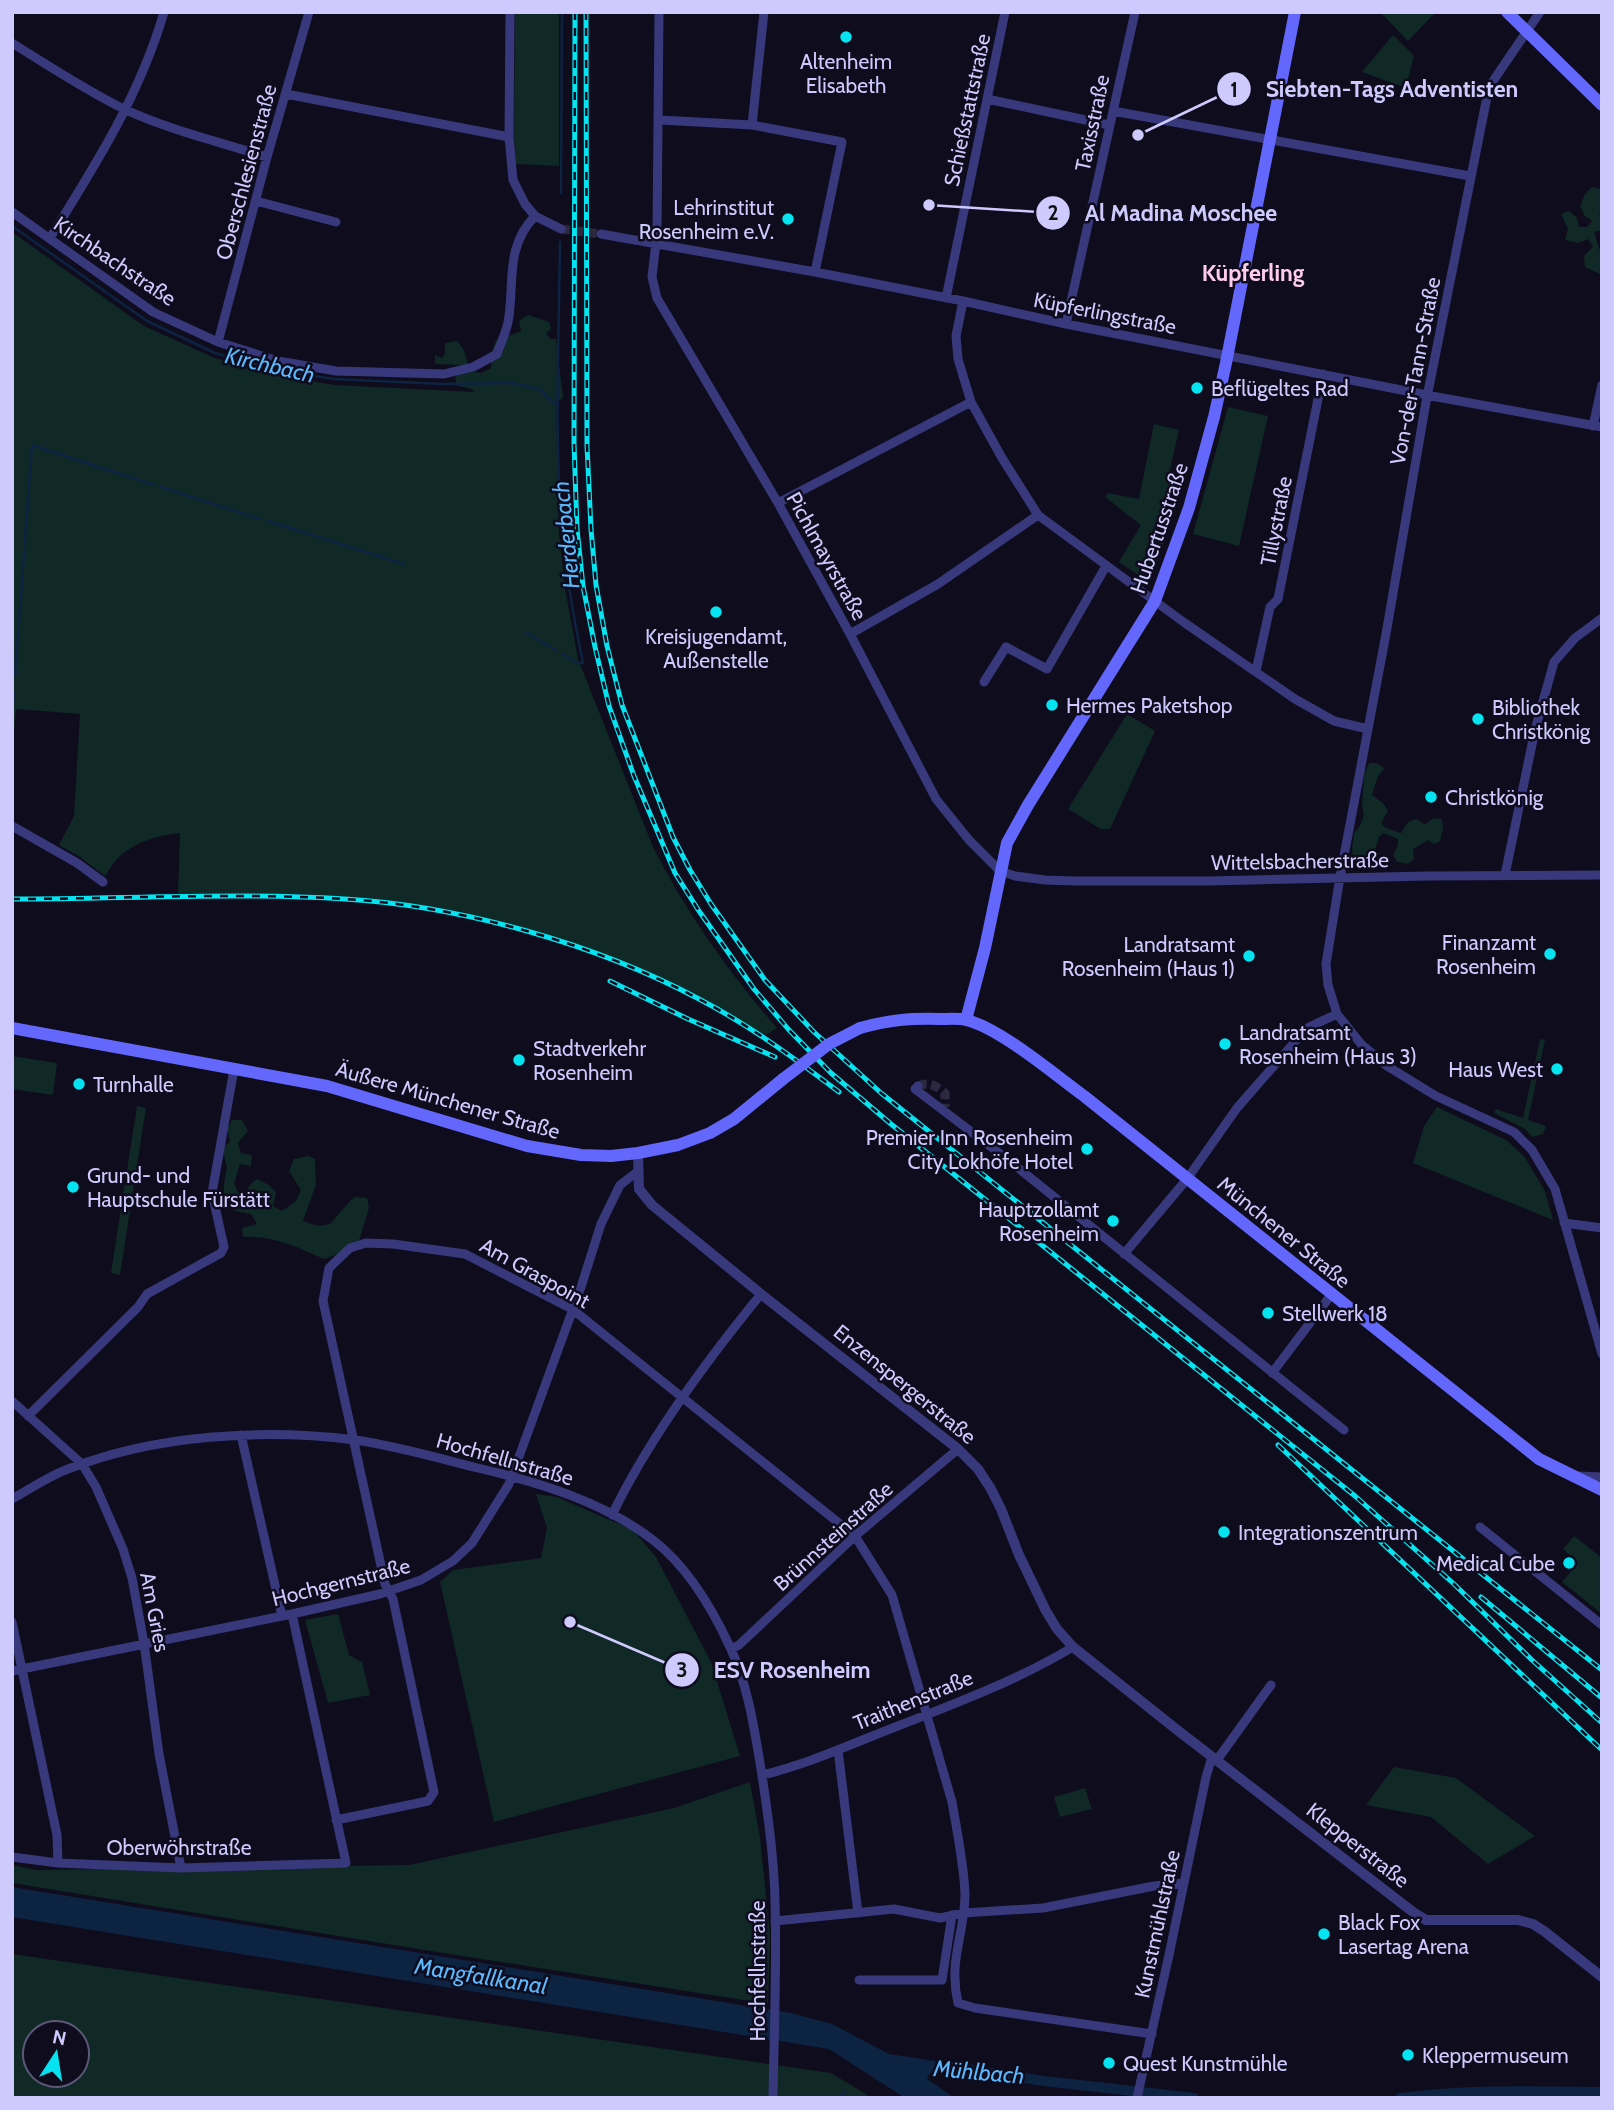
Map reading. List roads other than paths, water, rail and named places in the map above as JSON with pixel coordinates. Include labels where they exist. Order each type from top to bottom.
[{"type":"main road","name":"Hubertusstraße","points":[[966,1020],[985,948],[1007,844],[1155,601],[1189,508],[1214,417],[1295,12]]},
{"type":"main road","points":[[1507,12],[1602,105]]},
{"type":"main road","name":"Äußere Münchener Straße","points":[[12,1028],[327,1086],[534,1148],[611,1156],[678,1145],[710,1133],[734,1119],[829,1044],[860,1028],[889,1020],[966,1020]]},
{"type":"main road","name":"Münchener Straße","points":[[966,1020],[1022,1050],[1084,1096],[1539,1459],[1602,1490]]},
{"type":"street","points":[[50,239],[127,110],[164,12]]},
{"type":"street","name":"Oberschlesienstraße","points":[[218,342],[309,12]]},
{"type":"street","points":[[510,12],[509,137],[513,180],[524,204],[535,216],[561,229]]},
{"type":"street","name":"Pichlmayrstraße","points":[[659,12],[660,120],[656,245],[652,277],[657,298],[778,503],[936,799],[969,840],[1000,871]]},
{"type":"street","points":[[752,125],[764,12]]},
{"type":"street","name":"Schießstattstraße","points":[[946,298],[1005,12]]},
{"type":"street","name":"Taxisstraße","points":[[1066,324],[1135,12]]},
{"type":"street","name":"Von-der-Tann-Straße","points":[[1337,1014],[1328,985],[1326,964],[1340,877],[1427,395],[1489,87],[1540,12]]},
{"type":"street","points":[[12,43],[98,96],[127,110],[156,122],[267,157]]},
{"type":"street","points":[[286,94],[509,137]]},
{"type":"street","points":[[986,99],[1110,125]]},
{"type":"street","points":[[1113,111],[1471,176]]},
{"type":"street","points":[[660,120],[752,125],[842,142],[815,272]]},
{"type":"street","points":[[256,201],[336,222]]},
{"type":"street","name":"Kirchbachstraße","points":[[12,212],[153,312],[218,342],[278,361],[336,371],[444,374],[473,367],[497,354],[509,320],[515,248],[521,233],[535,216]]},
{"type":"street","name":"Küpferlingstraße","points":[[601,234],[815,272],[1066,324],[1597,426]]},
{"type":"street","points":[[963,301],[956,336],[958,359],[971,402],[1002,458],[1038,514],[1106,566],[1295,699],[1334,721],[1368,729]]},
{"type":"street","name":"Tillystraße","points":[[1256,671],[1270,607],[1278,599],[1323,374]]},
{"type":"street","points":[[1597,426],[1602,385]]},
{"type":"street","points":[[778,503],[971,402]]},
{"type":"street","points":[[850,635],[937,584],[1038,514]]},
{"type":"street","points":[[984,682],[1006,648],[1047,668],[1106,566]]},
{"type":"street","points":[[1505,875],[1535,730],[1554,662],[1575,638],[1602,618]]},
{"type":"street","points":[[12,825],[77,863],[103,882]]},
{"type":"street","name":"Wittelsbacherstraße","points":[[1000,871],[1015,876],[1065,880],[1209,881],[1602,875]]},
{"type":"street","points":[[1124,1254],[1187,1179],[1237,1108],[1307,1028],[1337,1014],[1362,1044],[1387,1066],[1436,1096],[1514,1132],[1532,1150],[1555,1189],[1602,1354]]},
{"type":"street","points":[[28,1416],[138,1307],[147,1294],[220,1253],[224,1248],[212,1193],[234,1069]]},
{"type":"street","points":[[918,1086],[915,1089],[1007,1159],[1343,1430]]},
{"type":"street","name":"Enzenspergerstraße","points":[[638,1153],[639,1189],[652,1205],[958,1449],[978,1469],[1002,1508],[1019,1555],[1056,1629],[1073,1647],[1214,1759]]},
{"type":"street","name":"Hochgernstraße","points":[[17,1670],[287,1615],[389,1591],[437,1572],[472,1543],[512,1476],[601,1224],[620,1185],[637,1172]]},
{"type":"street","points":[[1564,1223],[1602,1228]]},
{"type":"street","name":"Am Graspoint","points":[[336,1820],[428,1801],[434,1792],[396,1611],[386,1584],[323,1300],[329,1268],[350,1248],[366,1242],[465,1254],[572,1309],[855,1536],[892,1595],[952,1802],[965,1894],[954,1965],[958,2003],[975,2008],[1152,2034]]},
{"type":"street","points":[[612,1515],[640,1464],[683,1398],[761,1294]]},
{"type":"street","points":[[1272,1373],[1331,1295]]},
{"type":"street","name":"Am Gries","points":[[12,1401],[82,1464],[96,1487],[122,1549],[132,1578],[159,1755],[181,1868]]},
{"type":"street","points":[[241,1435],[336,1820]]},
{"type":"street","name":"Hochfellnstraße","points":[[12,1499],[66,1469],[146,1446],[188,1439],[241,1435],[353,1440],[400,1448],[542,1485],[612,1515],[653,1540],[680,1567],[704,1598],[732,1649],[746,1693],[762,1775],[772,1858],[775,1922],[773,2098]]},
{"type":"street","name":"Brünnsteinstraße","points":[[732,1649],[855,1536],[958,1449]]},
{"type":"street","name":"Münchener Straße","points":[[1576,1476],[1602,1477]]},
{"type":"street","points":[[1480,1527],[1602,1625]]},
{"type":"street","points":[[12,1622],[17,1670],[57,1835],[58,1863]]},
{"type":"street","name":"Traithenstraße","points":[[762,1775],[838,1750],[984,1691],[1073,1647]]},
{"type":"street","points":[[1214,1759],[1271,1685]]},
{"type":"street","points":[[838,1750],[858,1913]]},
{"type":"street","name":"Kunstmühlstraße","points":[[1137,2098],[1206,1777],[1214,1759]]},
{"type":"street","name":"Klepperstraße","points":[[1214,1759],[1426,1920],[1518,1920],[1533,1924],[1602,1977]]},
{"type":"street","name":"Oberwöhrstraße","points":[[12,1857],[58,1863],[181,1868],[346,1863],[336,1820]]},
{"type":"street","points":[[775,1922],[894,1909],[940,1918],[963,1913],[1043,1908],[1154,1886],[1183,1883]]},
{"type":"street","points":[[859,1980],[942,1980],[952,1915]]},
{"type":"water","name":"Mangfallkanal","points":[[12,1887],[791,2013],[832,2024],[889,2054],[936,2061],[927,2079],[955,2098],[905,2098],[829,2049],[12,1917]]},
{"type":"waterway","points":[[561,193],[562,12]]},
{"type":"waterway","name":"Kirchbach","points":[[12,226],[147,321],[215,353],[274,370],[334,379],[443,384],[512,383],[539,389],[558,406]]},
{"type":"waterway","name":"Herderbach","points":[[560,242],[558,459],[566,564],[583,663],[577,663],[563,654]]},
{"type":"waterway","points":[[15,675],[32,445],[154,485]]},
{"type":"waterway","points":[[161,487],[260,519]]},
{"type":"waterway","points":[[268,521],[404,564]]},
{"type":"waterway","points":[[526,632],[557,651]]},
{"type":"waterway","points":[[12,714],[14,693]]},
{"type":"waterway","name":"Mühlbach","points":[[919,2068],[960,2068],[1044,2081],[1194,2098]]},
{"type":"waterway","points":[[839,2098],[845,2091]]},
{"type":"waterway","name":"Mühlbach","points":[[1400,2098],[1475,2092],[1602,2092]]},
{"type":"tunnel","points":[[561,229],[601,234]]},
{"type":"tunnel","points":[[918,1086],[926,1084],[939,1088],[945,1093],[945,1107]]},
{"type":"railway","points":[[575,12],[574,443],[577,529],[583,586],[609,706],[634,776],[675,873],[754,989],[831,1073],[1355,1496],[1454,1584],[1602,1723]]},
{"type":"railway","points":[[586,12],[587,446],[596,585],[607,646],[622,705],[673,837],[690,870],[765,980],[814,1032],[881,1093],[1602,1670]]},
{"type":"railway","points":[[12,899],[303,897],[389,903],[481,919],[572,945],[659,979],[736,1020],[839,1092]]},
{"type":"railway","points":[[610,981],[775,1057]]},
{"type":"railway","points":[[1278,1445],[1602,1750]]},
{"type":"railway","points":[[1481,1597],[1602,1698]]},
{"type":"place","name":"Altenheim Elisabeth","points":[[846,37]]},
{"type":"place","name":"Siebten-Tags Adventisten","points":[[1138,135]]},
{"type":"place","name":"Al Madina Moschee","points":[[929,205]]},
{"type":"place","name":"Lehrinstitut Rosenheim e.V.","points":[[788,219]]},
{"type":"place","name":"Beflügeltes Rad","points":[[1197,388]]},
{"type":"place","name":"Kreisjugendamt, Außenstelle","points":[[716,612]]},
{"type":"place","name":"Hermes Paketshop","points":[[1052,705]]},
{"type":"place","name":"Bibliothek Christkönig","points":[[1478,719]]},
{"type":"place","name":"Christkönig","points":[[1431,797]]},
{"type":"place","name":"Finanzamt Rosenheim","points":[[1550,954]]},
{"type":"place","name":"Landratsamt Rosenheim (Haus 1)","points":[[1249,956]]},
{"type":"place","name":"Landratsamt Rosenheim (Haus 3)","points":[[1225,1044]]},
{"type":"place","name":"Stadtverkehr Rosenheim","points":[[519,1060]]},
{"type":"place","name":"Haus West","points":[[1557,1069]]},
{"type":"place","name":"Turnhalle","points":[[79,1084]]},
{"type":"place","name":"Premier Inn Rosenheim City Lokhöfe Hotel","points":[[1087,1149]]},
{"type":"place","name":"Grund- und Hauptschule Fürstätt","points":[[73,1187]]},
{"type":"place","name":"Hauptzollamt Rosenheim","points":[[1113,1221]]},
{"type":"place","name":"Stellwerk 18","points":[[1268,1313]]},
{"type":"place","name":"Integrationszentrum","points":[[1224,1532]]},
{"type":"place","name":"Medical Cube","points":[[1569,1563]]},
{"type":"place","name":"ESV Rosenheim","points":[[570,1622]]},
{"type":"place","name":"Black Fox Lasertag Arena","points":[[1324,1934]]},
{"type":"place","name":"Kleppermuseum","points":[[1408,2055]]},
{"type":"place","name":"Quest Kunstmühle","points":[[1109,2063]]},
{"type":"district","name":"Küpferling","points":[[1253,273]]}]
